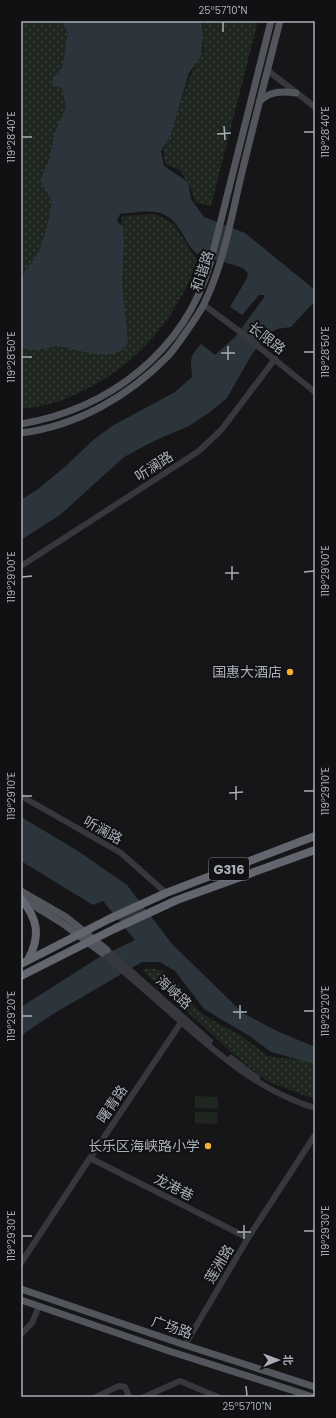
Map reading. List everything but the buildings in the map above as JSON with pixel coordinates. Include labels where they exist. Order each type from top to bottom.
[{"type":"highway","name":"G316","points":[[25,962],[109,919],[166,893],[315,836]]},
{"type":"highway","name":"G316","points":[[21,976],[114,929],[190,895],[315,850]]},
{"type":"highway","points":[[21,898],[32,914],[36,924],[35,943],[25,962]]},
{"type":"main road","name":"和谐路","points":[[21,424],[46,419],[72,411],[104,396],[134,376],[158,353],[180,326],[197,298],[207,276],[271,21]]},
{"type":"main road","name":"和谐路","points":[[21,433],[70,422],[92,412],[127,391],[169,355],[204,305],[218,266],[230,222],[280,21]]},
{"type":"main road","points":[[260,101],[268,94],[278,92],[296,92]]},
{"type":"main road","name":"海峡路","points":[[21,891],[66,917],[91,941],[105,951]]},
{"type":"main road","name":"海峡路","points":[[21,898],[62,923],[82,933]]},
{"type":"main road","name":"广场路","points":[[21,1289],[185,1345],[315,1387]]},
{"type":"main road","name":"广场路","points":[[21,1300],[184,1356],[305,1396],[313,1397]]},
{"type":"street","points":[[268,70],[315,107]]},
{"type":"street","name":"长限路","points":[[204,305],[275,359],[315,392]]},
{"type":"street","name":"听澜路","points":[[21,566],[199,451],[222,429],[275,359]]},
{"type":"street","name":"听澜路","points":[[21,796],[121,853],[166,893]]},
{"type":"street","name":"海峡路","points":[[105,951],[221,1056],[247,1076],[270,1089],[315,1108]]},
{"type":"street","name":"海峡路","points":[[182,1020],[254,1076],[283,1092],[315,1104]]},
{"type":"street","name":"曙青路","points":[[21,1264],[182,1020]]},
{"type":"street","name":"莲洲路","points":[[185,1345],[248,1238],[315,1135]]},
{"type":"street","name":"龙港巷","points":[[90,1158],[248,1238]]},
{"type":"street","points":[[21,1334],[32,1323],[39,1306]]},
{"type":"street","points":[[144,1397],[180,1381],[218,1397]]},
{"type":"street","points":[[96,1397],[119,1386],[125,1387],[129,1397]]},
{"type":"shaded area","points":[[21,21],[78,21],[57,239],[21,299]]},
{"type":"shaded area","points":[[64,21],[202,21],[203,37],[201,56],[189,73],[171,134],[161,151],[164,166],[188,182],[191,199],[204,217],[245,233],[315,290],[315,301],[291,327],[277,329],[265,336],[251,356],[227,398],[210,412],[189,426],[156,440],[124,457],[60,515],[21,540],[21,500],[38,489],[66,466],[92,441],[112,426],[175,392],[192,377],[191,359],[201,344],[215,355],[236,336],[265,296],[259,295],[242,315],[230,307],[247,278],[248,273],[243,268],[196,253],[174,222],[161,213],[146,212],[120,214],[117,221],[123,227],[124,241],[122,283],[128,343],[122,350],[105,355],[56,346],[46,349],[23,349],[21,351],[21,277],[39,252],[47,227],[52,202],[40,180],[50,158],[54,134],[66,107],[62,88],[51,85],[55,75],[62,68],[68,33],[63,24]]},
{"type":"shaded area","points":[[203,21],[258,21],[211,206],[196,203],[190,187],[180,170],[165,164],[163,150],[192,71],[203,51]]},
{"type":"shaded area","points":[[156,214],[174,224],[197,260],[186,289],[164,324],[138,353],[107,377],[72,396],[54,403],[21,409],[21,351],[120,243],[122,216]]},
{"type":"shaded area","points":[[21,817],[78,851],[127,885],[172,944],[243,1013],[277,1031],[315,1047],[315,1064],[271,1052],[251,1037],[204,1009],[175,971],[160,962],[142,962],[53,1014],[21,1037],[21,1007],[98,958],[135,940],[103,901],[93,905],[21,861]]},
{"type":"shaded area","points":[[150,968],[164,971],[181,987],[190,1002],[200,1012],[240,1035],[268,1056],[300,1059],[315,1064],[315,1099],[268,1082],[232,1053],[142,970]]},
{"type":"shaded area","points":[[195,1096],[218,1097],[218,1109],[195,1108]]},
{"type":"shaded area","points":[[195,1112],[218,1112],[217,1124],[195,1123]]},
{"type":"place","name":"国惠大酒店","points":[[290,672]]},
{"type":"place","name":"长乐区海峡路小学","points":[[208,1146]]}]
